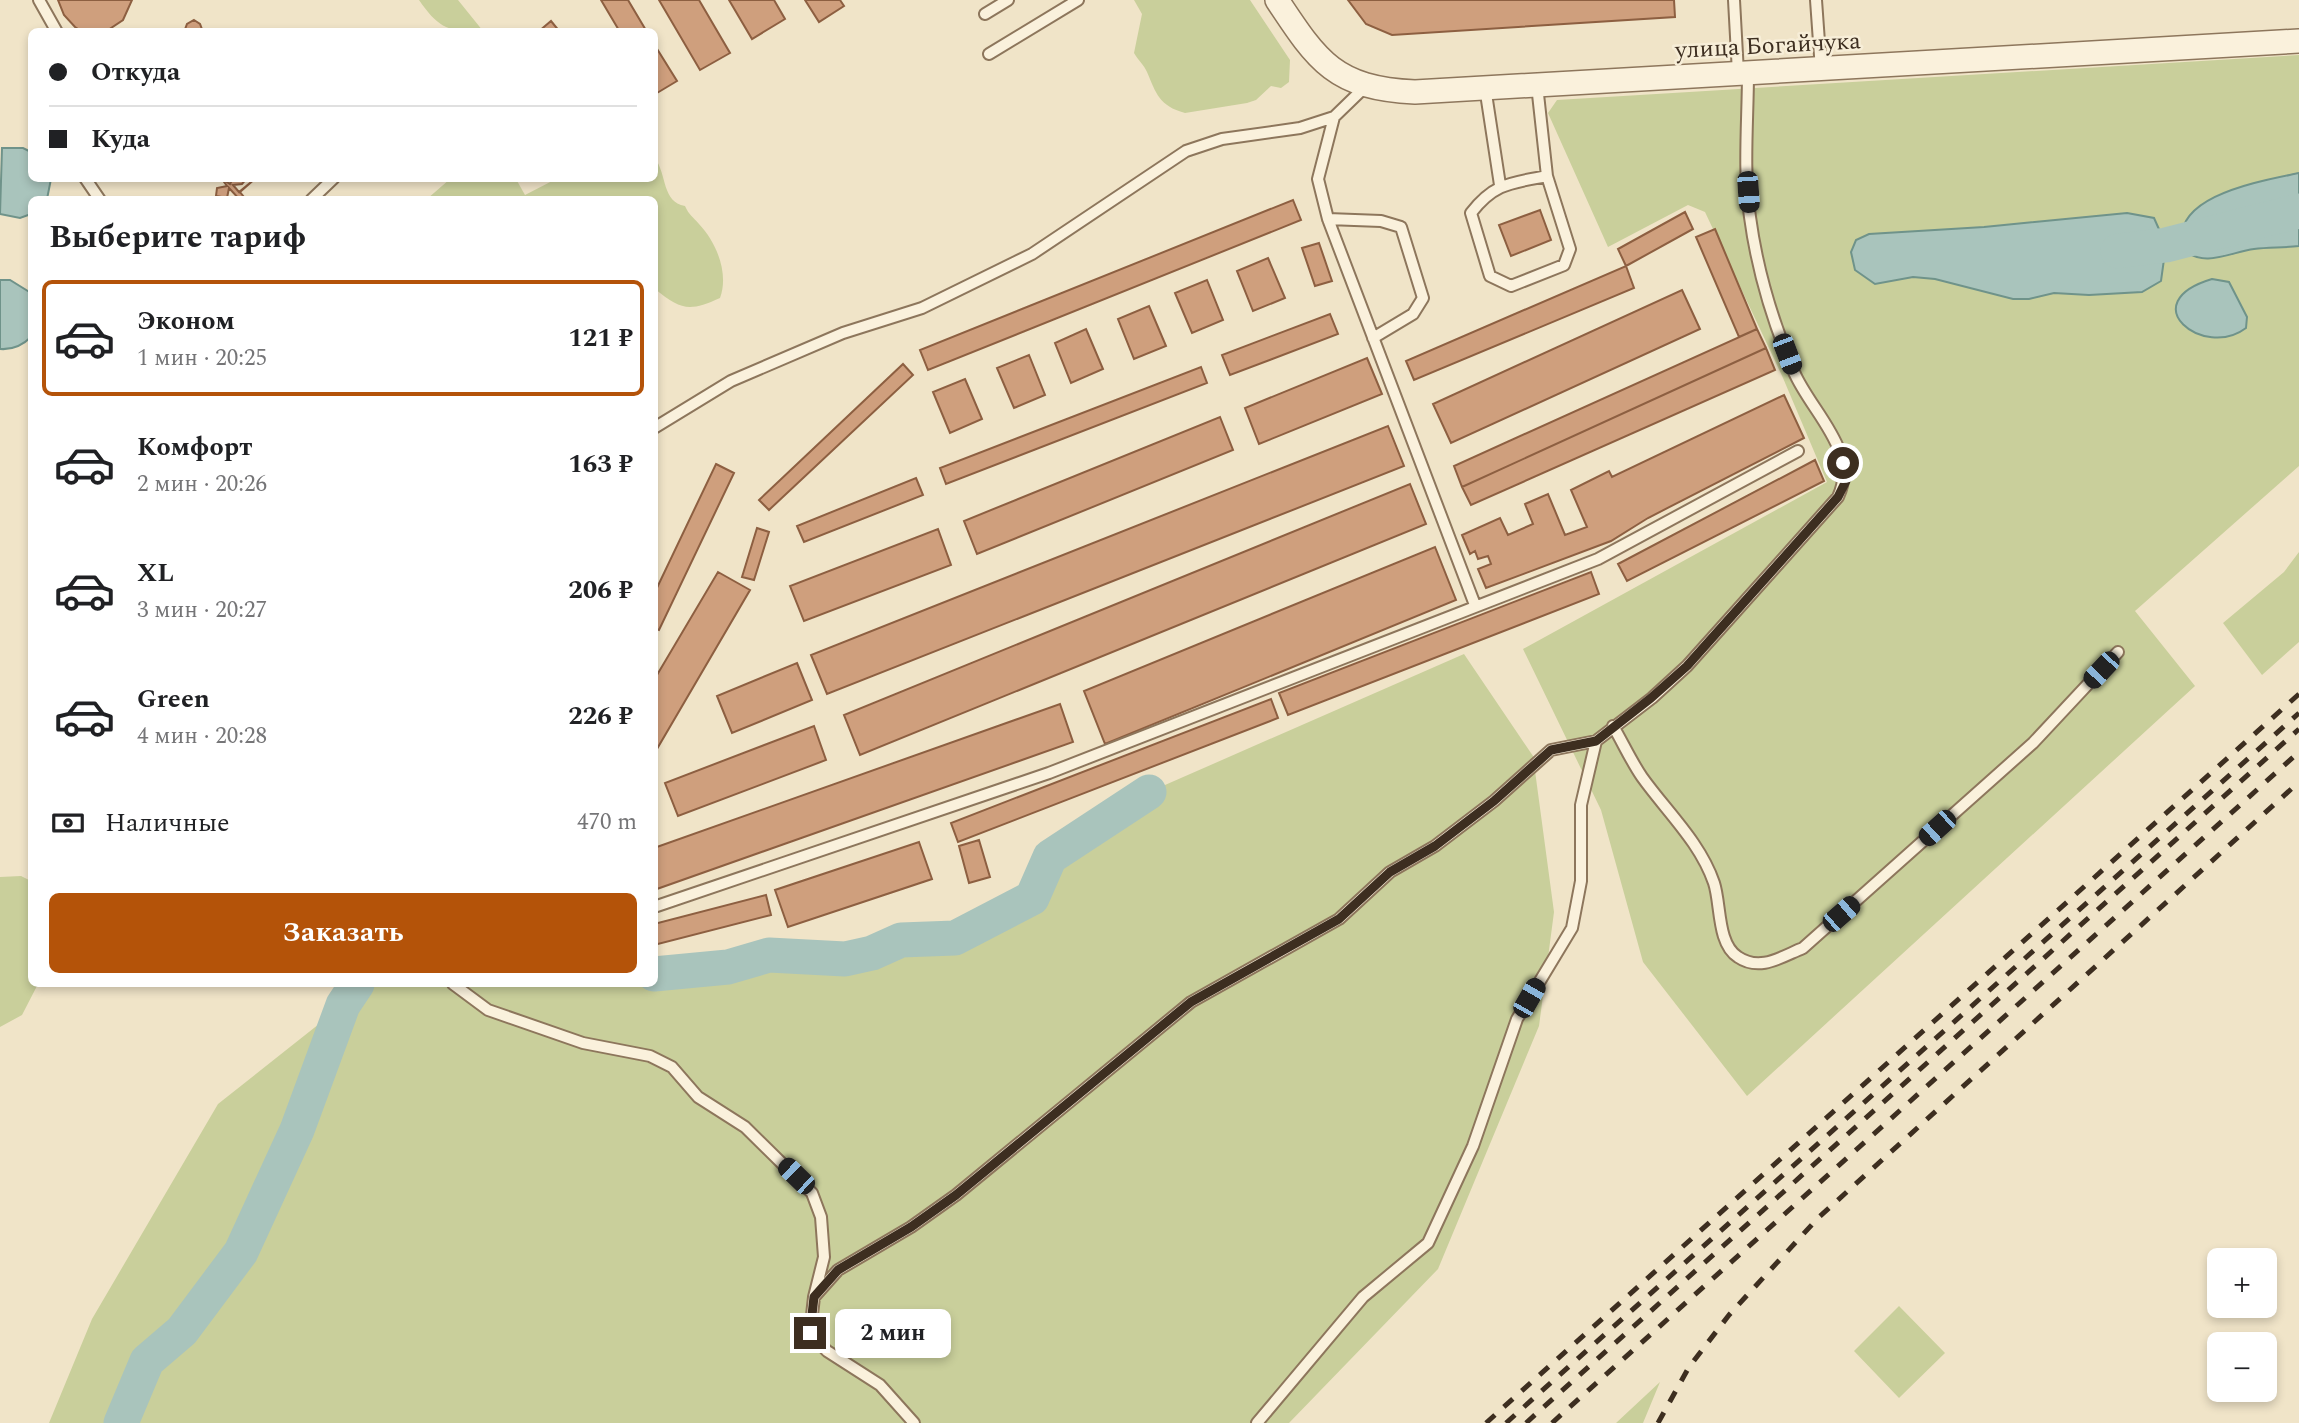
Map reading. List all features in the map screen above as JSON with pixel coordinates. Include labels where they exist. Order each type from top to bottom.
[{"type":"street","name":"улица Богайчука","points":[[1277,0],[1310,51],[1333,70],[1366,86],[1415,92],[2299,41]]},
{"type":"lane","points":[[39,0],[55,28]]},
{"type":"lane","points":[[985,14],[1008,0]]},
{"type":"lane","points":[[989,54],[1078,0]]},
{"type":"lane","points":[[814,1297],[838,1270],[911,1227],[956,1195],[1191,1002],[1339,919],[1390,872],[1435,846],[1494,801],[1551,750],[1596,741],[1687,666],[1838,497],[1846,481],[1843,463],[1833,438],[1795,375],[1779,332],[1762,269],[1749,205],[1743,73],[1734,0]]},
{"type":"lane","points":[[1816,0],[1821,70]]},
{"type":"lane","points":[[1536,84],[1547,176],[1570,249],[1564,265],[1511,286],[1490,276],[1471,213],[1483,197],[1500,185],[1547,176]]},
{"type":"lane","points":[[658,426],[732,381],[843,333],[922,308],[1032,254],[1186,151],[1222,139],[1300,128],[1334,117],[1366,86]]},
{"type":"lane","points":[[1485,87],[1500,185]]},
{"type":"lane","points":[[1334,117],[1318,179],[1328,219],[1475,605]]},
{"type":"lane","points":[[315,196],[330,182]]},
{"type":"lane","points":[[1328,219],[1381,220],[1401,227],[1423,298],[1413,314],[1373,338]]},
{"type":"lane","points":[[658,906],[1049,773],[1598,559],[1798,451]]},
{"type":"lane","points":[[1613,726],[1641,775],[1700,851],[1714,884],[1728,945],[1735,956],[1753,965],[1766,964],[1802,948],[1813,939],[2034,743],[2118,652]]},
{"type":"lane","points":[[1257,1423],[1363,1297],[1428,1243],[1473,1146],[1517,1019],[1572,928],[1581,881],[1581,805],[1596,741]]},
{"type":"lane","points":[[457,987],[488,1010],[583,1043],[650,1056],[672,1067],[698,1097],[745,1127],[812,1193],[821,1217],[824,1257],[814,1297],[810,1333],[827,1352],[880,1385],[914,1423]]},
{"type":"green space","points":[[419,0],[458,0],[481,28],[450,28],[433,17]]},
{"type":"green space","points":[[1134,0],[1250,0],[1290,60],[1289,82],[1281,88],[1271,86],[1256,100],[1247,103],[1185,113],[1169,107],[1160,98],[1146,69],[1134,53],[1142,14]]},
{"type":"green space","points":[[2299,55],[2299,466],[2135,611],[2195,686],[1747,1096],[1643,962],[1601,810],[1523,649],[1827,482],[1783,378],[1705,212],[1688,205],[1608,247],[1548,113],[1557,100]]},
{"type":"green space","points":[[658,163],[672,199],[685,206],[716,249],[723,279],[720,298],[686,307],[658,291],[658,196],[430,196],[447,182],[518,182],[525,195],[550,182],[658,182]]},
{"type":"green space","points":[[2299,552],[2299,642],[2262,675],[2223,623],[2284,572]]},
{"type":"green space","points":[[1464,654],[1533,756],[1554,912],[1539,1026],[1438,1269],[1289,1423],[49,1423],[92,1319],[218,1104],[343,1005],[355,987],[658,987],[658,974],[728,967],[769,955],[845,959],[872,953],[901,940],[955,938],[1032,898],[1050,857],[1149,792]]},
{"type":"green space","points":[[21,876],[28,880],[28,987],[36,987],[22,1015],[0,1027],[0,877]]},
{"type":"green space","points":[[1899,1306],[1945,1353],[1899,1398],[1854,1351]]},
{"type":"green space","points":[[1660,1382],[1643,1423],[1616,1423]]},
{"type":"water","points":[[2,148],[23,148],[28,150],[28,182],[50,182],[48,196],[28,196],[28,215],[20,218],[0,214]]},
{"type":"water","points":[[2299,173],[2299,246],[2254,249],[2209,258],[2200,258],[2184,250],[2182,232],[2189,216],[2203,204],[2242,187]]},
{"type":"water","points":[[2127,213],[2154,218],[2166,245],[2161,281],[2142,292],[2089,295],[2054,293],[2029,299],[2013,299],[1935,279],[1913,277],[1875,284],[1855,270],[1851,252],[1856,240],[1869,234],[1984,227]]},
{"type":"water","points":[[2212,279],[2229,282],[2247,317],[2246,328],[2229,336],[2212,337],[2196,333],[2183,324],[2177,313],[2178,301],[2189,289]]},
{"type":"water","points":[[0,280],[10,280],[28,291],[28,339],[21,345],[0,349]]},
{"type":"building","points":[[58,0],[132,0],[123,20],[111,28],[77,28],[64,15]]},
{"type":"building","points":[[58,0],[132,0],[123,20],[111,28],[77,28],[64,15]]},
{"type":"building","points":[[601,0],[628,0],[645,28],[618,28]]},
{"type":"building","points":[[659,0],[699,0],[730,53],[700,70]]},
{"type":"building","points":[[729,0],[774,0],[785,19],[752,39]]},
{"type":"building","points":[[805,0],[840,0],[844,6],[819,22]]},
{"type":"building","points":[[1348,0],[1674,0],[1675,17],[1392,35],[1366,24]]},
{"type":"building","points":[[194,20],[202,28],[186,28]]},
{"type":"building","points":[[551,21],[557,28],[543,28]]},
{"type":"building","points":[[658,50],[677,81],[658,92]]},
{"type":"building","points":[[224,182],[244,182],[233,185],[239,192],[251,182],[240,192],[243,196],[236,196],[229,188],[227,196],[216,196],[217,188],[227,186]]},
{"type":"building","points":[[1293,200],[1301,220],[928,370],[920,350]]},
{"type":"building","points":[[1540,210],[1551,240],[1511,256],[1499,225]]},
{"type":"building","points":[[1685,212],[1693,229],[1626,266],[1618,249]]},
{"type":"building","points":[[1715,229],[1757,329],[1739,337],[1696,237]]},
{"type":"building","points":[[1319,243],[1332,281],[1315,286],[1302,248]]},
{"type":"building","points":[[1268,258],[1285,298],[1253,311],[1237,271]]},
{"type":"building","points":[[1626,266],[1634,288],[1414,380],[1406,361]]},
{"type":"building","points":[[1207,280],[1223,320],[1192,333],[1175,293]]},
{"type":"building","points":[[1682,290],[1700,329],[1451,443],[1433,404]]},
{"type":"building","points":[[1149,306],[1166,346],[1134,359],[1118,319]]},
{"type":"building","points":[[1330,314],[1338,334],[1230,375],[1222,355]]},
{"type":"building","points":[[1086,329],[1103,369],[1071,383],[1055,343]]},
{"type":"building","points":[[1757,329],[1766,348],[1462,487],[1454,466]]},
{"type":"building","points":[[1766,348],[1775,370],[1471,505],[1462,487]]},
{"type":"building","points":[[1029,355],[1045,395],[1014,408],[997,368]]},
{"type":"building","points":[[1367,358],[1382,394],[1259,444],[1245,408]]},
{"type":"building","points":[[903,364],[913,375],[769,510],[759,500]]},
{"type":"building","points":[[1201,367],[1207,383],[946,484],[940,468]]},
{"type":"building","points":[[965,379],[982,419],[950,433],[933,392]]},
{"type":"building","points":[[1784,395],[1804,438],[1648,518],[1611,541],[1486,588],[1478,569],[1491,564],[1488,556],[1478,559],[1475,551],[1470,554],[1462,535],[1500,518],[1508,535],[1533,524],[1525,504],[1548,494],[1565,535],[1587,527],[1571,490],[1609,471],[1612,477]]},
{"type":"building","points":[[1220,417],[1233,450],[977,554],[964,521]]},
{"type":"building","points":[[1388,426],[1404,466],[827,694],[811,655]]},
{"type":"building","points":[[1815,460],[1824,481],[1627,581],[1618,564]]},
{"type":"building","points":[[716,464],[734,473],[659,630],[658,586]]},
{"type":"building","points":[[916,478],[923,495],[804,542],[797,526]]},
{"type":"building","points":[[1410,484],[1426,524],[860,755],[844,715]]},
{"type":"building","points":[[757,528],[769,532],[754,580],[742,577]]},
{"type":"building","points":[[938,529],[951,565],[804,621],[790,586]]},
{"type":"building","points":[[1435,547],[1456,600],[1105,744],[1084,691]]},
{"type":"building","points":[[718,572],[750,590],[658,747],[658,673]]},
{"type":"building","points":[[1591,572],[1599,594],[1288,715],[1279,693]]},
{"type":"building","points":[[797,663],[812,700],[732,733],[717,696]]},
{"type":"building","points":[[1271,699],[1278,718],[958,842],[951,823]]},
{"type":"building","points":[[1060,704],[1073,742],[658,889],[658,847]]},
{"type":"building","points":[[814,726],[826,760],[678,816],[665,783]]},
{"type":"building","points":[[979,840],[990,877],[969,883],[959,846]]},
{"type":"building","points":[[919,842],[932,879],[788,927],[775,890]]},
{"type":"building","points":[[766,895],[771,915],[658,944],[658,923]]},
{"type":"waterway","points":[[2118,251],[2166,245],[2299,211]]},
{"type":"waterway","points":[[658,974],[728,967],[769,955],[845,959],[872,953],[901,940],[955,938],[1032,898],[1050,857],[1149,792]]},
{"type":"waterway","points":[[121,1423],[147,1361],[182,1331],[241,1252],[297,1130],[343,1005],[355,987]]},
{"type":"railway","points":[[1486,1423],[2299,694]]},
{"type":"railway","points":[[1506,1423],[2299,713]]},
{"type":"railway","points":[[1526,1423],[2299,729]]},
{"type":"railway","points":[[1552,1423],[2299,752]]},
{"type":"railway","points":[[1658,1423],[1689,1367],[1729,1315],[1818,1218],[2299,782]]},
{"type":"route","points":[[810,1333],[814,1297],[838,1270],[911,1227],[956,1195],[1191,1002],[1339,919],[1390,872],[1435,846],[1494,801],[1551,750],[1596,741],[1651,698],[1687,666],[1838,497],[1846,481],[1843,463]]}]
